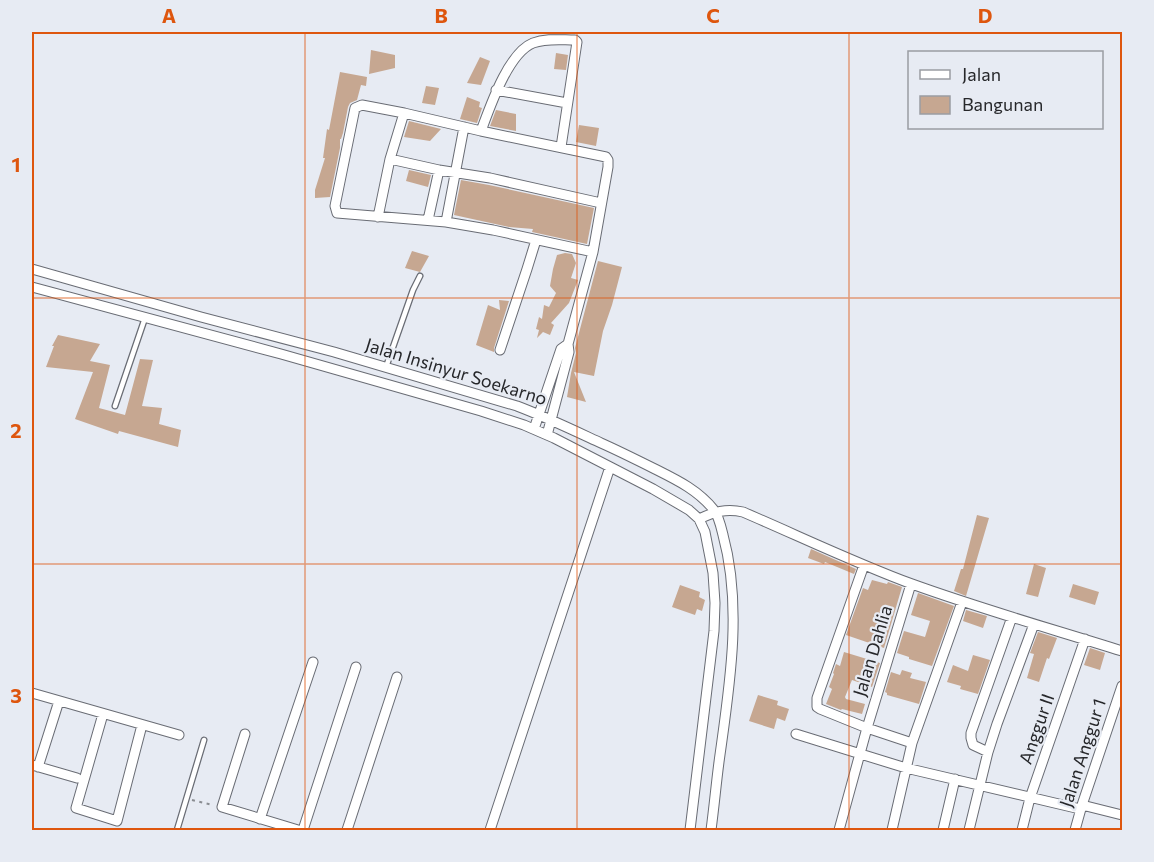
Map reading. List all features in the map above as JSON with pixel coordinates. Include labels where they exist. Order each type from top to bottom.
[{"type":"street","points":[[481,131],[496,90],[523,49],[539,42],[575,40],[577,42],[561,147]]},
{"type":"street","points":[[496,90],[567,103]]},
{"type":"street","points":[[547,435],[569,352],[568,344],[593,252],[608,167],[607,158],[603,155],[362,105],[354,111],[336,201],[337,213],[446,222],[593,252]]},
{"type":"street","points":[[378,217],[390,159],[404,113]]},
{"type":"street","points":[[446,222],[464,127]]},
{"type":"street","points":[[390,159],[490,178],[601,203]]},
{"type":"street","points":[[428,220],[439,170]]},
{"type":"street","points":[[500,350],[536,240]]},
{"type":"street","name":"Jalan Insinyur Soekarno","points":[[32,269],[333,351],[517,406],[624,453],[701,495],[716,512],[726,547],[734,620],[711,831]]},
{"type":"street","name":"Jalan Insinyur Soekarno","points":[[32,287],[287,356],[481,411],[534,429],[677,502],[699,519]]},
{"type":"street","points":[[287,356],[292,341]]},
{"type":"street","points":[[534,429],[561,349],[568,344]]},
{"type":"street","points":[[490,831],[610,467]]},
{"type":"street","points":[[690,831],[715,603],[713,573],[705,532],[699,519],[724,510],[743,512],[911,584],[1122,651]]},
{"type":"street","points":[[864,565],[817,707],[867,728],[912,742]]},
{"type":"street","name":"Jalan Dahlia","points":[[839,831],[867,728],[911,584]]},
{"type":"street","points":[[892,831],[912,742],[962,602]]},
{"type":"street","points":[[988,752],[973,745],[971,733],[1012,617]]},
{"type":"street","points":[[969,831],[988,752],[1034,624]]},
{"type":"street","name":"Anggur II","points":[[1022,831],[1030,798],[1084,639]]},
{"type":"street","points":[[712,642],[733,644]]},
{"type":"street","points":[[261,819],[314,662]]},
{"type":"street","points":[[303,831],[356,667]]},
{"type":"street","points":[[347,831],[397,677]]},
{"type":"street","name":"Jalan Anggur 1","points":[[1075,831],[1122,686]]},
{"type":"street","points":[[32,693],[179,735]]},
{"type":"street","points":[[59,701],[35,766],[77,778]]},
{"type":"street","points":[[103,714],[76,808],[117,821],[142,725]]},
{"type":"street","points":[[245,734],[222,807],[298,831]]},
{"type":"street","points":[[796,734],[906,768],[1030,798],[1122,815]]},
{"type":"street","points":[[943,831],[955,779]]},
{"type":"lane","points":[[387,367],[409,300],[420,276]]},
{"type":"lane","points":[[116,406],[145,318]]},
{"type":"lane","points":[[177,831],[204,741]]},
{"type":"path","points":[[186,798],[222,807]]},
{"type":"building","points":[[371,50],[395,55],[395,68],[369,74]]},
{"type":"building","points":[[556,53],[568,55],[566,70],[554,69]]},
{"type":"building","points":[[480,57],[490,61],[481,85],[467,83]]},
{"type":"building","points":[[340,72],[367,77],[366,86],[361,85],[357,100],[350,103],[348,107],[330,197],[315,198],[315,190],[325,158],[323,158],[327,129],[329,130]]},
{"type":"building","points":[[426,86],[439,88],[435,105],[422,103]]},
{"type":"building","points":[[467,97],[480,102],[479,107],[482,108],[477,123],[460,119]]},
{"type":"building","points":[[496,110],[516,114],[516,131],[490,126]]},
{"type":"building","points":[[409,121],[441,129],[430,141],[404,137]]},
{"type":"building","points":[[579,125],[599,128],[596,146],[576,142]]},
{"type":"building","points":[[409,170],[431,175],[428,187],[406,181]]},
{"type":"building","points":[[461,180],[594,208],[587,244],[532,232],[533,229],[509,227],[454,215]]},
{"type":"building","points":[[412,251],[429,256],[420,272],[405,268]]},
{"type":"building","points":[[572,254],[576,263],[571,278],[578,280],[569,303],[551,323],[554,325],[550,335],[543,332],[537,338],[539,330],[536,329],[539,317],[542,319],[544,305],[549,307],[556,293],[550,286],[557,255]]},
{"type":"building","points":[[598,261],[622,267],[603,331],[594,376],[574,372],[586,402],[567,397],[575,348]]},
{"type":"building","points":[[499,300],[509,301],[494,352],[476,345],[488,305],[500,310]]},
{"type":"building","points":[[58,335],[100,344],[90,361],[110,365],[99,408],[125,415],[140,359],[153,360],[142,406],[162,408],[159,424],[181,430],[178,447],[119,431],[118,434],[75,419],[93,372],[46,367]]},
{"type":"building","points":[[977,515],[989,518],[966,596],[954,591],[961,569],[963,569]]},
{"type":"building","points":[[811,549],[856,569],[854,574],[825,562],[824,564],[808,558]]},
{"type":"building","points":[[1034,564],[1046,568],[1038,597],[1026,594]]},
{"type":"building","points":[[872,580],[902,587],[884,648],[846,635],[863,588],[868,590]]},
{"type":"building","points":[[1073,584],[1099,592],[1095,605],[1069,597]]},
{"type":"building","points":[[680,585],[700,592],[699,597],[705,600],[702,611],[697,609],[695,615],[672,607]]},
{"type":"building","points":[[918,593],[954,606],[932,666],[897,653],[904,631],[925,637],[930,621],[911,615]]},
{"type":"building","points":[[966,610],[987,616],[983,628],[963,621]]},
{"type":"building","points":[[1038,632],[1057,638],[1039,682],[1027,678],[1034,654],[1030,653]]},
{"type":"building","points":[[1090,648],[1105,653],[1100,670],[1084,665]]},
{"type":"building","points":[[844,652],[880,663],[872,687],[852,680],[845,697],[865,704],[862,714],[826,704],[832,689],[829,687],[836,664],[840,666]]},
{"type":"building","points":[[973,655],[990,660],[978,694],[960,689],[961,686],[947,682],[953,665],[968,671]]},
{"type":"building","points":[[902,670],[912,673],[910,678],[926,682],[919,704],[887,695],[885,692],[891,672],[900,675]]},
{"type":"building","points":[[758,695],[778,701],[777,705],[789,709],[785,721],[777,718],[774,729],[749,721]]}]
